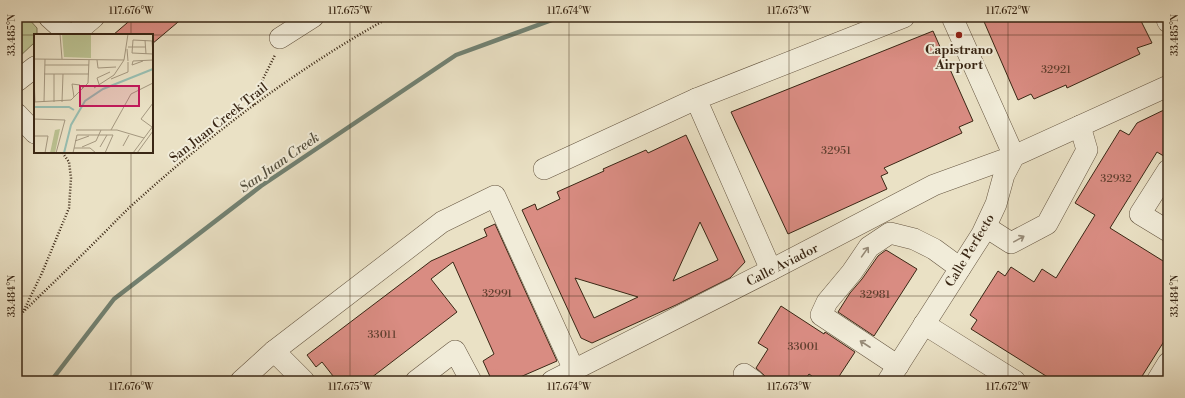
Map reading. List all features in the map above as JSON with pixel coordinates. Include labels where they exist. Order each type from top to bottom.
[{"type":"street","points":[[49,17],[68,34]]},
{"type":"street","points":[[75,34],[94,17]]},
{"type":"street","points":[[280,38],[313,17]]},
{"type":"street","points":[[544,169],[696,99],[904,17]]},
{"type":"street","points":[[952,17],[1014,156],[1168,86]]},
{"type":"street","points":[[1166,17],[1168,22]]},
{"type":"street","points":[[17,81],[34,68]]},
{"type":"street","points":[[696,99],[771,270]]},
{"type":"street","points":[[17,114],[34,132]]},
{"type":"street","points":[[986,227],[1011,243],[1047,224],[1087,150],[1080,126]]},
{"type":"street","name":"Calle Perfecto","points":[[893,373],[986,227],[996,204],[1004,175],[1014,156]]},
{"type":"street","name":"Calle Aviador","points":[[552,381],[771,270],[934,185],[1014,156]]},
{"type":"street","points":[[1168,170],[1140,214],[1168,231]]},
{"type":"street","points":[[241,381],[274,351],[442,222],[495,196],[574,370]]},
{"type":"street","points":[[893,373],[821,315],[827,302],[852,272],[869,247],[890,233],[914,239],[934,249],[960,268]]},
{"type":"street","points":[[924,324],[1014,381]]},
{"type":"street","points":[[274,351],[304,381]]},
{"type":"street","points":[[416,381],[455,351],[471,381]]},
{"type":"street","points":[[1157,381],[1168,364]]},
{"type":"path","name":"San Juan Creek Trail","points":[[17,320],[23,312],[139,199],[212,137],[254,105],[321,60],[390,17]]},
{"type":"path","points":[[254,105],[252,101],[274,59],[280,38]]},
{"type":"path","name":"San Juan Creek Trail","points":[[23,312],[42,273],[69,208],[71,178],[69,162],[63,153]]},
{"type":"green space","points":[[17,17],[27,17],[37,28],[37,34],[34,34],[34,43],[17,59]]},
{"type":"building","points":[[134,17],[184,17],[153,43],[153,34],[114,34]]},
{"type":"building","points":[[982,17],[1139,17],[1152,43],[1137,48],[1140,54],[1067,88],[1066,85],[1034,99],[1031,94],[1018,100]]},
{"type":"building","points":[[933,31],[973,121],[959,127],[962,133],[884,168],[888,173],[881,176],[887,189],[788,234],[731,112]]},
{"type":"building","points":[[1168,108],[1168,158],[1157,152],[1110,228],[1168,264],[1168,335],[1139,381],[1054,381],[971,329],[977,320],[970,315],[998,271],[1005,276],[1011,267],[1034,282],[1042,269],[1056,278],[1095,215],[1075,203],[1120,130],[1129,135],[1137,123]]},
{"type":"building","points":[[686,135],[745,262],[730,278],[676,305],[592,343],[581,338],[522,210],[535,204],[537,210],[560,199],[557,192],[646,150],[648,153]],"holes":[[[700,222],[718,260],[673,281]],[[575,278],[638,297],[594,318]]]},
{"type":"building","points":[[495,224],[557,361],[511,381],[492,381],[483,361],[494,354],[453,262],[431,279],[457,312],[367,381],[337,381],[322,362],[316,367],[307,355],[431,261],[487,236],[484,229]]},
{"type":"building","points":[[886,250],[917,269],[874,336],[838,312],[850,293],[878,256]]},
{"type":"building","points":[[781,306],[855,352],[836,381],[819,381],[809,374],[804,381],[766,381],[765,376],[756,368],[768,349],[758,343]]},
{"type":"waterway","name":"San Juan Creek","points":[[51,381],[114,299],[261,186],[456,55],[560,17]]},
{"type":"place","name":"Capistrano Airport","points":[[959,35]]}]
